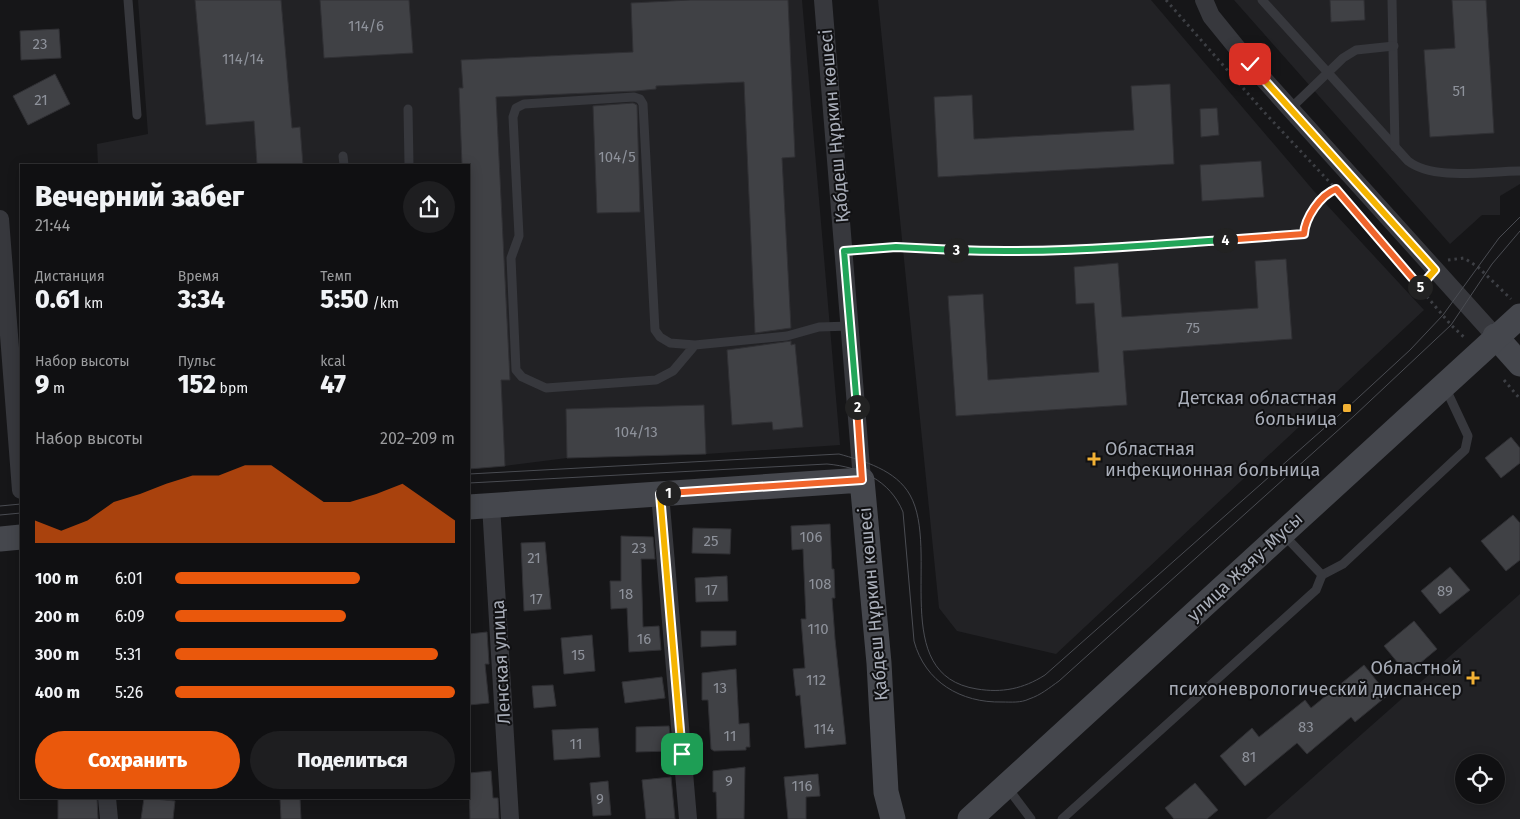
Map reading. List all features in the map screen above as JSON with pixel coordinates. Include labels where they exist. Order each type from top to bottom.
[{"type":"main road","name":"улица Жаяу-Мусы","points":[[970,819],[1488,344],[1516,308]]},
{"type":"main road","points":[[1488,344],[1520,364]]},
{"type":"main road","points":[[480,506],[862,480]]},
{"type":"main road","name":"Қабдеш Нұркин көшесі","points":[[862,480],[879,663],[886,792],[893,819]]},
{"type":"main road","points":[[0,539],[20,537]]},
{"type":"street","name":"Қабдеш Нұркин көшесі","points":[[824,0],[862,480]]},
{"type":"street","points":[[1204,0],[1211,16],[1435,270],[1488,344]]},
{"type":"street","points":[[0,219],[20,477]]},
{"type":"street","points":[[660,494],[688,819]]},
{"type":"street","name":"Ленская улица","points":[[480,506],[510,819]]},
{"type":"street","points":[[108,799],[109,819]]},
{"type":"lane","points":[[128,0],[137,115]]},
{"type":"lane","points":[[1262,0],[1395,147],[1418,169],[1433,173],[1519,171]]},
{"type":"lane","points":[[1392,0],[1395,147]]},
{"type":"lane","points":[[1291,108],[1343,58],[1356,50],[1394,46]]},
{"type":"lane","points":[[695,344],[673,371],[656,380],[546,388],[522,377],[516,370],[511,258],[519,236],[513,117],[516,108],[524,104],[634,97],[640,99],[642,104],[655,330],[660,337],[670,343],[695,344],[787,336],[819,327],[850,326]]},
{"type":"lane","points":[[408,109],[409,164]]},
{"type":"lane","points":[[844,251],[896,247],[992,251],[1121,247],[1304,234]]},
{"type":"lane","points":[[1062,819],[1316,590],[1322,575],[1343,564],[1466,450],[1468,436],[1444,384]]},
{"type":"lane","points":[[1283,533],[1322,575]]},
{"type":"lane","points":[[1007,787],[1031,819]]},
{"type":"path","points":[[1166,0],[1264,112],[1336,189],[1451,325],[1488,344]]},
{"type":"path","points":[[1304,234],[1305,223],[1328,192],[1336,189]]},
{"type":"path","points":[[1419,288],[1445,260],[1464,258],[1478,267],[1516,308]]},
{"type":"shaded area","points":[[138,0],[802,0],[840,445],[706,454],[567,458],[505,466],[470,468],[470,164],[98,164],[97,144],[148,134]]},
{"type":"shaded area","name":"Областная инфекционная больница","points":[[878,0],[1151,0],[1313,190],[1424,310],[1056,654],[957,631],[939,608]]},
{"type":"shaded area","points":[[1234,0],[1520,0],[1520,184],[1500,196],[1500,215],[1482,215],[1450,244]]},
{"type":"shaded area","name":"Областной психоневрологический диспансер","points":[[1520,594],[1520,819],[1266,819]]},
{"type":"building","points":[[195,0],[281,0],[292,128],[300,127],[303,164],[257,164],[254,121],[206,125]]},
{"type":"building","points":[[320,0],[409,0],[413,53],[324,58]]},
{"type":"building","points":[[690,0],[788,0],[795,157],[782,158],[791,328],[755,333],[744,82],[656,86],[656,89],[636,91],[496,97],[510,380],[501,380],[505,466],[470,469],[470,164],[462,164],[459,88],[463,88],[461,60],[633,52],[631,3]]},
{"type":"building","points":[[1330,0],[1364,0],[1365,20],[1331,22]]},
{"type":"building","points":[[1452,0],[1486,0],[1494,133],[1430,137],[1424,50],[1455,48]]},
{"type":"building","points":[[59,29],[61,58],[21,60],[20,31]]},
{"type":"building","points":[[55,74],[70,104],[28,125],[13,96]]},
{"type":"building","points":[[1170,84],[1174,164],[938,177],[934,97],[972,95],[974,139],[1134,130],[1131,86]]},
{"type":"building","points":[[633,103],[637,105],[640,212],[597,213],[593,106]]},
{"type":"building","points":[[1217,108],[1219,135],[1201,137],[1200,109]]},
{"type":"building","points":[[1261,161],[1264,197],[1202,201],[1200,165]]},
{"type":"building","points":[[1286,259],[1292,339],[1123,351],[1127,405],[956,416],[948,296],[983,294],[988,380],[1099,372],[1094,303],[1076,304],[1074,267],[1118,263],[1122,317],[1258,308],[1255,261]]},
{"type":"building","points":[[791,341],[791,345],[795,344],[803,427],[773,430],[772,422],[732,425],[727,350]]},
{"type":"building","points":[[704,405],[706,454],[567,458],[566,409]]},
{"type":"building","points":[[1511,437],[1520,448],[1520,463],[1501,478],[1485,458]]},
{"type":"building","points":[[1513,515],[1520,523],[1520,560],[1506,571],[1481,541]]},
{"type":"building","points":[[830,524],[835,598],[832,598],[846,744],[805,748],[800,695],[796,696],[793,669],[805,668],[801,619],[806,619],[803,549],[792,550],[791,526]]},
{"type":"building","points":[[693,528],[731,529],[730,554],[692,553]]},
{"type":"building","points":[[621,536],[653,537],[655,559],[641,559],[643,627],[659,626],[661,650],[629,652],[627,608],[611,609],[610,581],[621,581]]},
{"type":"building","points":[[545,542],[551,609],[524,611],[521,543]]},
{"type":"building","points":[[1450,567],[1470,590],[1440,614],[1421,591]]},
{"type":"building","points":[[727,576],[728,601],[696,602],[695,578]]},
{"type":"building","points":[[1414,621],[1437,649],[1407,674],[1384,646]]},
{"type":"building","points":[[701,631],[736,631],[736,645],[701,647]]},
{"type":"building","points":[[487,632],[489,664],[485,664],[489,703],[470,705],[470,634]]},
{"type":"building","points":[[592,635],[595,671],[564,674],[561,638]]},
{"type":"building","points":[[1364,665],[1388,695],[1355,722],[1351,717],[1307,754],[1297,743],[1245,786],[1220,756],[1252,728],[1259,737],[1305,700],[1311,708]]},
{"type":"building","points":[[736,669],[739,724],[749,723],[750,747],[746,747],[746,750],[714,751],[711,749],[708,700],[702,700],[702,673]]},
{"type":"building","points":[[662,677],[665,698],[625,703],[622,682]]},
{"type":"building","points":[[553,685],[556,706],[534,708],[532,686]]},
{"type":"building","points":[[669,726],[672,751],[636,752],[636,727]]},
{"type":"building","points":[[598,728],[600,757],[554,760],[552,730]]},
{"type":"building","points":[[745,767],[744,819],[717,819],[716,792],[713,792],[713,771]]},
{"type":"building","points":[[491,771],[493,798],[498,798],[499,819],[470,819],[470,773]]},
{"type":"building","points":[[818,774],[820,796],[806,797],[806,819],[788,819],[784,777]]},
{"type":"building","points":[[671,777],[675,819],[646,819],[642,780]]},
{"type":"building","points":[[608,781],[611,815],[593,816],[590,783]]},
{"type":"building","points":[[1195,783],[1218,810],[1207,819],[1174,819],[1165,808]]},
{"type":"building","points":[[58,799],[97,799],[98,819],[58,819]]},
{"type":"building","points":[[144,799],[175,801],[173,819],[141,819]]},
{"type":"building","points":[[280,799],[300,799],[301,819],[281,819]]},
{"type":"tram line","points":[[470,474],[839,454],[869,463],[888,473],[904,486],[910,495],[918,519],[921,547],[921,607],[924,636],[933,661],[950,679],[977,689],[1012,689],[1029,684],[1045,675],[1410,350],[1443,315],[1499,238],[1520,217]]},
{"type":"tram line","points":[[470,483],[827,464],[862,472],[890,491],[903,512],[914,641],[919,655],[927,668],[936,679],[947,687],[972,699],[1023,701],[1041,693],[1059,681],[1354,416],[1451,325],[1492,264],[1520,231]]},
{"type":"tram line","points":[[0,506],[20,504]]},
{"type":"tram line","points":[[0,515],[20,513]]},
{"type":"place","name":"Детская областная больница","points":[[1347,408]]},
{"type":"place","name":"Областная инфекционная больница","points":[[1094,459]]},
{"type":"place","name":"Областной психоневрологический диспансер","points":[[1473,678]]},
{"type":"route","points":[[682,754],[660,494],[862,480],[844,251],[896,247],[992,251],[1121,247],[1304,234],[1305,223],[1328,192],[1336,189],[1419,288],[1435,270],[1250,64]]}]
